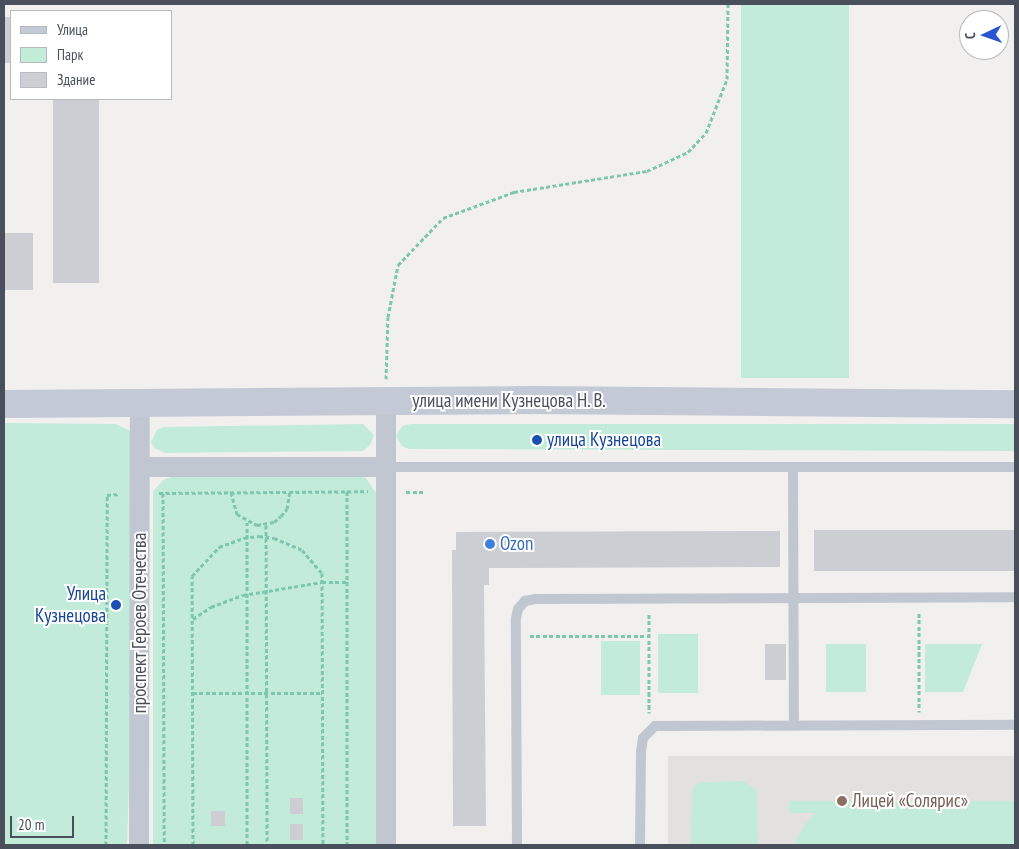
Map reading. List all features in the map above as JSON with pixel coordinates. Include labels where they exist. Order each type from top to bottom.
[{"type":"main road","name":"улица имени Кузнецова Н. В.","points":[[4,404],[386,402],[1015,404]]},
{"type":"street","name":"проспект Героев Отечества","points":[[139,845],[140,402]]},
{"type":"street","points":[[386,402],[386,845]]},
{"type":"street","points":[[140,467],[386,467]]},
{"type":"lane","points":[[386,467],[1015,467]]},
{"type":"lane","points":[[793,467],[794,725]]},
{"type":"lane","points":[[517,845],[516,636],[518,608],[525,601],[649,598],[1015,597]]},
{"type":"lane","points":[[640,845],[641,752],[643,738],[655,726],[670,724],[1015,725]]},
{"type":"path","points":[[386,402],[388,317],[398,265],[443,218],[514,192],[647,171],[688,152],[706,133],[727,79],[728,4]]},
{"type":"path","points":[[347,491],[347,845]]},
{"type":"path","points":[[231,492],[233,507],[247,522],[266,525],[274,522],[287,509],[290,492]]},
{"type":"path","points":[[106,845],[107,494],[425,492]]},
{"type":"path","points":[[164,493],[164,845]]},
{"type":"path","points":[[247,522],[248,845]]},
{"type":"path","points":[[266,525],[267,845]]},
{"type":"path","points":[[193,845],[192,576],[220,547],[247,538],[266,537],[302,550],[322,573],[323,845]]},
{"type":"path","points":[[193,619],[211,607],[247,594],[322,582],[347,582]]},
{"type":"path","points":[[919,597],[920,725]]},
{"type":"path","points":[[649,598],[649,732]]},
{"type":"path","points":[[516,636],[649,636]]},
{"type":"path","points":[[193,693],[322,693]]},
{"type":"shaded area","name":"Лицей «Солярис»","points":[[668,756],[1015,756],[1015,845],[668,845]]},
{"type":"green space","points":[[741,4],[849,4],[849,378],[741,378]]},
{"type":"green space","points":[[4,423],[116,424],[140,436],[127,845],[4,845]]},
{"type":"green space","points":[[363,424],[374,435],[370,445],[363,451],[165,453],[154,448],[151,442],[157,430],[164,427]]},
{"type":"green space","points":[[411,424],[1015,424],[1015,451],[409,449],[402,446],[396,436],[402,426]]},
{"type":"green space","points":[[348,473],[366,478],[376,493],[376,845],[153,845],[153,492],[163,480],[176,475]]},
{"type":"green space","points":[[658,634],[698,634],[698,693],[658,693]]},
{"type":"green space","points":[[601,641],[640,641],[640,695],[601,695]]},
{"type":"green space","points":[[826,644],[866,644],[866,692],[826,692]]},
{"type":"green space","points":[[925,644],[982,644],[963,692],[925,692]]},
{"type":"green space","points":[[744,781],[757,790],[758,845],[691,845],[692,789],[697,784],[706,782]]},
{"type":"green space","points":[[789,801],[1015,801],[1015,845],[794,845],[805,824],[816,813],[789,813]]},
{"type":"building","points":[[4,17],[10,17],[10,63],[4,63]]},
{"type":"building","points":[[53,100],[99,100],[99,283],[53,283]]},
{"type":"building","points":[[4,233],[33,233],[33,290],[4,290]]},
{"type":"building","points":[[814,530],[1015,530],[1015,571],[814,571]]},
{"type":"building","points":[[780,531],[780,567],[489,568],[489,585],[484,585],[486,826],[453,826],[452,550],[456,550],[456,532]]},
{"type":"building","points":[[765,644],[786,644],[786,680],[765,680]]},
{"type":"building","points":[[290,798],[303,798],[303,814],[290,814]]},
{"type":"building","points":[[211,811],[225,811],[225,826],[211,826]]},
{"type":"building","points":[[290,824],[303,824],[303,840],[290,840]]},
{"type":"place","name":"улица Кузнецова","points":[[537,440]]},
{"type":"place","name":"Ozon","points":[[490,544]]},
{"type":"place","name":"Улица Кузнецова","points":[[116,605]]},
{"type":"place","name":"Лицей «Солярис»","points":[[842,801]]}]
